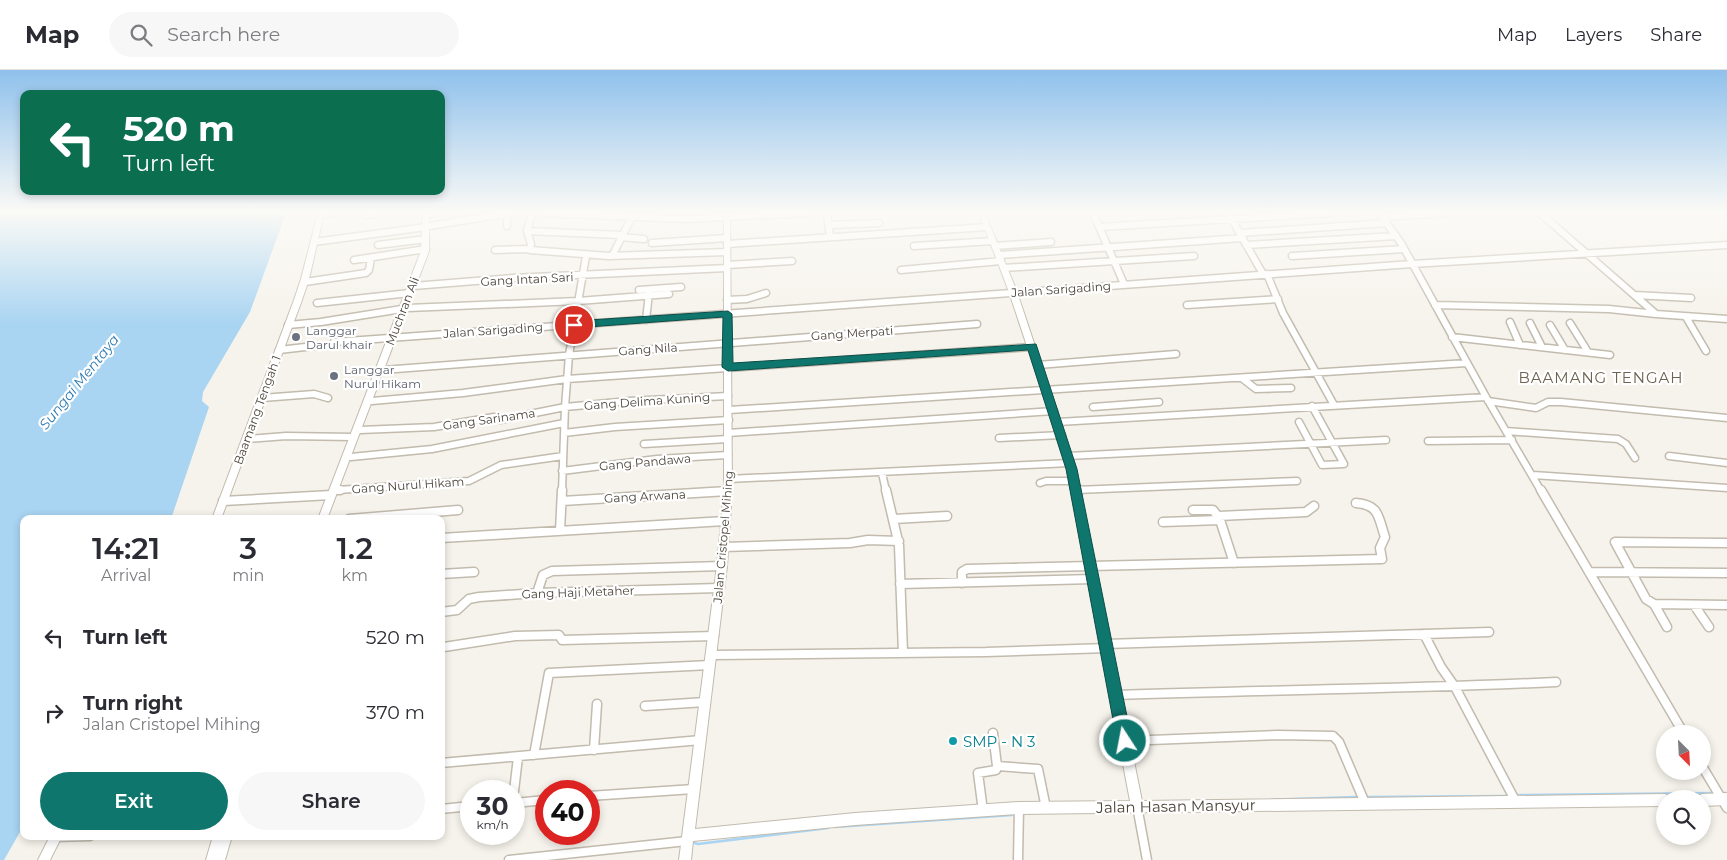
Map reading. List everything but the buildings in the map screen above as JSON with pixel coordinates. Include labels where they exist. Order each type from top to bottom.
[{"type":"street","name":"Baamang Tengah 1","points":[[218,515],[304,282],[312,250]]},
{"type":"street","points":[[354,260],[421,250]]},
{"type":"street","name":"Muchran Ali","points":[[324,515],[406,308],[426,250]]},
{"type":"street","name":"Muchran Ali","points":[[413,288],[430,250]]},
{"type":"street","points":[[495,250],[500,250]]},
{"type":"street","points":[[536,250],[586,256],[612,256],[676,250]]},
{"type":"street","points":[[612,256],[615,250]]},
{"type":"street","name":"Jalan Cristopel Mihing","points":[[685,860],[714,636],[728,491],[727,250]]},
{"type":"street","points":[[996,250],[1014,292],[1069,460],[1147,860]]},
{"type":"street","points":[[901,270],[1001,262],[1088,250]]},
{"type":"street","points":[[1109,250],[1124,284]]},
{"type":"street","points":[[1249,250],[1265,274],[1315,373],[1334,405]]},
{"type":"street","points":[[1292,256],[1390,250]]},
{"type":"street","points":[[1404,250],[1466,363],[1679,725]]},
{"type":"street","points":[[1583,250],[1656,314]]},
{"type":"street","name":"Jalan Sarigading","points":[[334,342],[1265,274],[1642,250]]},
{"type":"street","points":[[560,531],[564,423],[569,355],[581,276],[586,256]]},
{"type":"street","points":[[1001,262],[1114,261],[1194,256]]},
{"type":"street","points":[[304,282],[366,272],[369,270],[371,258]]},
{"type":"street","name":"Gang Intan Sari","points":[[317,303],[413,288],[503,279],[727,267],[792,261]]},
{"type":"street","points":[[288,325],[321,322],[406,308],[578,302],[681,287]]},
{"type":"street","points":[[639,290],[669,294]]},
{"type":"street","points":[[646,320],[649,292]]},
{"type":"street","points":[[727,300],[747,299],[766,293]]},
{"type":"street","points":[[1635,295],[1691,298]]},
{"type":"street","points":[[1187,306],[1278,299]]},
{"type":"street","points":[[1435,306],[1610,309],[1727,319]]},
{"type":"street","points":[[1686,317],[1706,352]]},
{"type":"street","points":[[1510,322],[1520,345]]},
{"type":"street","points":[[1530,323],[1542,347]]},
{"type":"street","points":[[1570,323],[1588,352]]},
{"type":"street","name":"Gang Merpati","points":[[727,342],[977,324]]},
{"type":"street","points":[[1550,325],[1564,350]]},
{"type":"street","name":"Muchran Ali","points":[[328,515],[330,500],[338,490],[351,456],[353,442],[372,401],[394,337]]},
{"type":"street","points":[[1452,337],[1610,355]]},
{"type":"street","name":"Gang Nila","points":[[569,355],[727,342]]},
{"type":"street","points":[[279,350],[314,346]]},
{"type":"street","points":[[372,401],[463,393],[567,379],[1032,347]]},
{"type":"street","points":[[1038,365],[1176,354]]},
{"type":"street","points":[[383,370],[569,355]]},
{"type":"street","points":[[564,433],[729,415],[1047,390],[1466,363]]},
{"type":"street","points":[[1243,378],[1256,390],[1291,388]]},
{"type":"street","points":[[262,398],[314,394],[328,398]]},
{"type":"street","name":"Gang Delima Kuning","points":[[565,407],[629,401],[728,396]]},
{"type":"street","points":[[1058,422],[1312,406],[1487,399],[1536,408],[1546,402],[1561,402],[1727,418]]},
{"type":"street","points":[[1093,407],[1159,402]]},
{"type":"street","points":[[1108,406],[1118,418]]},
{"type":"street","points":[[1299,422],[1322,465],[1343,464],[1333,442],[1312,406]]},
{"type":"street","name":"Gang Sarinama","points":[[360,430],[434,427],[494,417],[500,420],[565,407]]},
{"type":"street","points":[[644,444],[1054,412]]},
{"type":"street","points":[[351,456],[395,454],[437,449],[564,423]]},
{"type":"street","points":[[1506,431],[1618,439],[1626,444],[1635,458]]},
{"type":"street","points":[[999,438],[1062,435]]},
{"type":"street","points":[[246,439],[286,436],[353,442]]},
{"type":"street","points":[[728,479],[882,473],[1386,440]]},
{"type":"street","points":[[1428,441],[1512,440]]},
{"type":"street","name":"Gang Pandawa","points":[[562,471],[647,460],[728,455]]},
{"type":"street","name":"Gang Nurul Hikam","points":[[338,490],[469,481],[501,465],[563,456]]},
{"type":"street","points":[[1669,456],[1727,463]]},
{"type":"street","points":[[882,473],[899,541],[903,654]]},
{"type":"street","points":[[1533,475],[1727,488]]},
{"type":"street","points":[[1040,483],[1046,481],[1075,486],[1297,481]]},
{"type":"street","name":"Gang Arwana","points":[[562,501],[728,491]]},
{"type":"street","points":[[223,501],[268,496],[330,500]]},
{"type":"street","points":[[962,583],[962,572],[967,569],[1382,559],[1380,548],[1385,538],[1374,508],[1368,504],[1356,503]]},
{"type":"street","points":[[1163,522],[1306,512],[1314,506]]},
{"type":"street","points":[[1192,510],[1213,509],[1220,519],[1234,563]]},
{"type":"street","points":[[397,515],[458,510]]},
{"type":"street","points":[[894,519],[947,516]]},
{"type":"street","points":[[445,538],[725,521]]},
{"type":"street","points":[[724,547],[850,543],[868,540],[899,541]]},
{"type":"street","points":[[1667,627],[1654,604],[1646,599],[1615,543],[1620,541],[1727,543]]},
{"type":"street","points":[[537,592],[543,575],[552,571],[722,566]]},
{"type":"street","points":[[445,574],[474,572]]},
{"type":"street","points":[[1589,572],[1727,573]]},
{"type":"street","points":[[900,584],[1093,579]]},
{"type":"street","name":"Gang Haji Metaher","points":[[445,611],[459,609],[471,598],[537,592],[719,588]]},
{"type":"street","points":[[1654,604],[1727,605]]},
{"type":"street","points":[[1694,605],[1709,627]]},
{"type":"street","points":[[534,755],[549,673],[711,660],[1489,632]]},
{"type":"street","points":[[445,647],[509,637],[544,634],[559,635],[562,640],[714,636]]},
{"type":"street","points":[[1424,634],[1441,667],[1455,687],[1517,803]]},
{"type":"street","points":[[1116,695],[1455,687],[1556,682]]},
{"type":"street","points":[[645,706],[706,702]]},
{"type":"street","points":[[594,750],[597,704]]},
{"type":"street","points":[[983,810],[978,773],[996,770],[993,733]]},
{"type":"street","points":[[1125,741],[1278,735],[1333,736],[1338,742],[1365,803]]},
{"type":"street","points":[[445,763],[701,740]]},
{"type":"street","points":[[515,780],[518,757]]},
{"type":"street","points":[[997,766],[1038,768],[1046,808]]},
{"type":"street","points":[[1711,780],[1725,802]]},
{"type":"street","points":[[600,795],[694,789]]},
{"type":"street","name":"Jalan Hasan Mansyur","points":[[687,839],[855,819],[1019,808],[1656,800]]},
{"type":"street","points":[[1711,801],[1725,802]]},
{"type":"street","points":[[445,809],[460,807]]},
{"type":"street","points":[[1018,860],[1019,808]]},
{"type":"street","points":[[509,860],[687,839]]},
{"type":"street","points":[[44,860],[54,840]]},
{"type":"street","points":[[212,860],[218,840]]},
{"type":"street","points":[[219,860],[225,840]]},
{"type":"water","name":"Sungai Mentaya","points":[[0,250],[273,250],[250,312],[203,392],[202,401],[209,407],[172,515],[20,515],[20,832],[4,860],[0,860]]},
{"type":"waterway","points":[[1519,795],[1656,794]]},
{"type":"waterway","points":[[1369,797],[1506,796]]},
{"type":"waterway","points":[[1264,800],[1356,797]]},
{"type":"waterway","points":[[835,827],[1012,815]]},
{"type":"waterway","points":[[691,842],[698,844],[828,828]]},
{"type":"place","name":"Langgar Darul khair","points":[[296,337]]},
{"type":"place","name":"Langgar Nurul Hikam","points":[[334,376]]},
{"type":"place","name":"SMP - N 3","points":[[953,741]]},
{"type":"district","name":"BAAMANG TENGAH","points":[[1601,377]]},
{"type":"route","points":[[574,325],[728,314],[728,367],[1032,347],[1072,469],[1125,741]]}]
